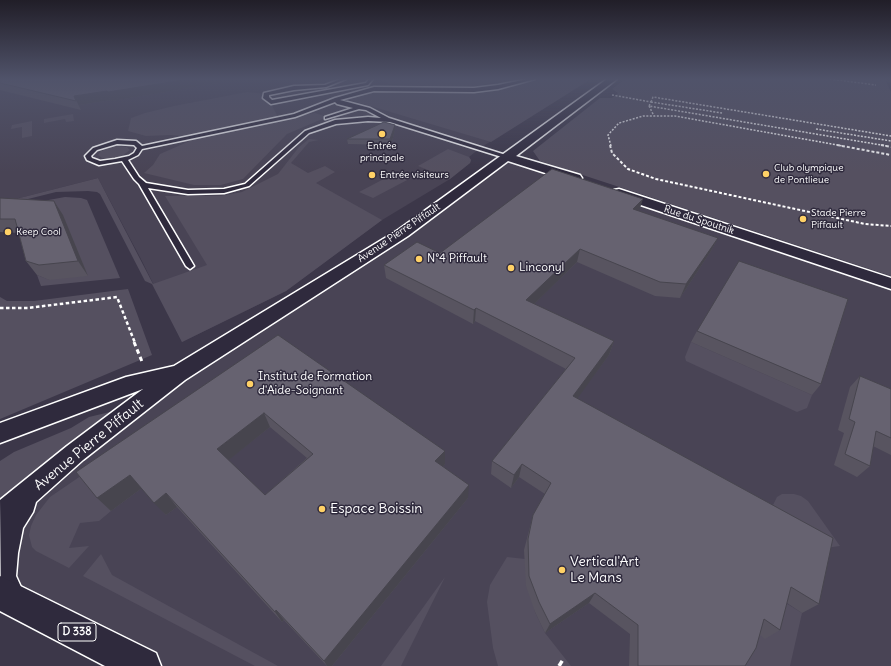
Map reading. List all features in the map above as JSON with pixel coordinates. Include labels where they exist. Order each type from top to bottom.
[{"type":"main road","name":"D 338","points":[[6,596],[143,666]]},
{"type":"street","name":"Avenue Pierre Piffault","points":[[0,517],[75,453],[178,374],[403,232],[570,110]]},
{"type":"street","points":[[507,157],[587,182]]},
{"type":"street","name":"Rue du Spoutnik","points":[[609,190],[891,284]]},
{"type":"street","name":"Avenue Pierre Piffault","points":[[0,432],[138,374],[178,374]]},
{"type":"street","name":"Avenue Pierre Piffault","points":[[0,447],[138,374]]},
{"type":"street","points":[[6,596],[2,576],[4,551],[14,518],[27,498],[75,453]]},
{"type":"lane","points":[[275,110],[279,118]]},
{"type":"lane","points":[[140,148],[136,143],[117,142],[95,149],[88,156],[92,161],[99,163],[124,159],[136,154],[140,148],[295,115],[309,110]]},
{"type":"lane","points":[[370,110],[391,120],[507,157]]},
{"type":"lane","points":[[142,184],[164,189],[200,192],[224,191],[240,188],[250,183],[307,132],[326,118],[350,111],[372,119]]},
{"type":"lane","points":[[307,132],[335,122],[372,119],[391,120]]},
{"type":"lane","points":[[124,159],[136,178],[142,184],[190,266]]},
{"type":"path","points":[[651,110],[654,116]]},
{"type":"path","points":[[673,110],[891,147]]},
{"type":"path","points":[[703,110],[722,113]]},
{"type":"path","points":[[721,118],[723,110]]},
{"type":"path","points":[[730,110],[891,136]]},
{"type":"path","points":[[891,155],[675,116],[643,116],[619,123],[608,135],[612,153],[628,169],[656,179],[865,224],[891,226]]},
{"type":"path","points":[[816,124],[817,134]]},
{"type":"path","points":[[769,126],[770,133]]},
{"type":"path","points":[[816,129],[891,141]]},
{"type":"path","points":[[0,308],[28,308],[117,297],[138,374]]},
{"type":"path","points":[[559,666],[564,658]]},
{"type":"shaded area","points":[[0,110],[541,110],[480,148],[469,157],[471,160],[470,163],[450,179],[382,220],[286,291],[182,342],[142,261],[98,178],[0,203]]},
{"type":"shaded area","points":[[157,110],[274,110],[279,119],[315,113],[327,117],[287,134],[243,179],[221,185],[194,185],[144,173],[153,165],[160,154],[192,140],[193,137],[171,135],[146,136],[128,131],[131,118]]},
{"type":"shaded area","points":[[384,110],[542,110],[491,142]]},
{"type":"shaded area","name":"Stade Pierre Piffault","points":[[585,110],[891,110],[891,276],[540,161],[533,151]]},
{"type":"shaded area","points":[[73,114],[74,121],[66,122],[65,119],[44,123],[44,119]]},
{"type":"shaded area","points":[[32,121],[32,136],[22,138],[22,127],[11,129],[12,125]]},
{"type":"shaded area","points":[[309,139],[319,140],[309,142],[291,163],[308,173],[325,166],[335,172],[316,183],[382,220],[286,291],[182,342],[152,284],[145,281],[100,194],[97,192],[88,191],[56,192],[0,206],[0,203],[98,178],[153,284],[207,265],[165,196],[221,196],[242,192],[278,174],[299,147]]},
{"type":"shaded area","points":[[115,146],[127,147],[130,150],[122,156],[112,158],[102,158],[98,155],[101,151]]},
{"type":"shaded area","points":[[448,149],[469,157],[471,160],[470,163],[450,179],[418,166]]},
{"type":"shaded area","points":[[507,157],[891,284],[891,666],[143,666],[11,598],[10,528],[75,453]]},
{"type":"shaded area","points":[[397,172],[411,178],[373,198],[359,192]]},
{"type":"shaded area","points":[[65,197],[87,200],[120,278],[41,286],[37,275],[50,280],[32,203]]},
{"type":"shaded area","points":[[128,289],[152,355],[0,419],[0,297],[7,301],[34,301]]},
{"type":"shaded area","points":[[691,342],[812,395],[807,408],[797,412],[686,361],[685,357]]},
{"type":"shaded area","points":[[179,409],[90,485],[111,511],[99,521],[80,523],[69,548],[89,546],[69,568],[36,551],[32,547],[29,535],[31,526],[36,515],[50,497]]},
{"type":"shaded area","points":[[112,412],[110,418],[0,500],[0,461],[14,452],[71,428],[89,417]]},
{"type":"shaded area","points":[[782,494],[794,494],[801,496],[808,501],[840,546],[818,549],[771,509],[777,497]]},
{"type":"shaded area","points":[[101,554],[112,575],[278,666],[255,666],[83,576]]},
{"type":"shaded area","points":[[507,557],[525,559],[535,612],[545,633],[571,666],[498,666],[493,648],[487,602],[490,585]]},
{"type":"shaded area","points":[[445,577],[401,666],[381,666],[396,645]]},
{"type":"shaded area","points":[[776,597],[802,613],[790,666],[736,666]]},
{"type":"building","points":[[384,122],[395,125],[390,139],[347,139]]},
{"type":"building","points":[[552,169],[643,199],[633,209],[718,238],[686,284],[660,282],[580,249],[526,300],[614,341],[573,396],[833,538],[819,604],[791,587],[780,630],[764,619],[756,648],[745,666],[638,666],[638,625],[595,593],[550,624],[539,602],[529,576],[528,539],[533,515],[551,483],[522,464],[514,475],[492,461],[575,358],[476,308],[474,310],[384,265],[417,242],[440,253]]},
{"type":"building","points":[[0,198],[54,201],[78,261],[39,265],[26,261],[15,219],[0,219]]},
{"type":"building","points":[[739,261],[848,299],[821,384],[697,331]]},
{"type":"building","name":"Espace Boissin","points":[[278,335],[445,451],[435,461],[469,485],[324,661],[276,610],[275,612],[166,493],[154,503],[130,475],[97,498],[76,472]],"holes":[[[264,413],[313,454],[265,495],[217,449]]]},
{"type":"building","points":[[860,376],[891,389],[891,438],[876,431],[870,466],[845,454],[855,422],[849,419]]},
{"type":"place","name":"Entrée principale","points":[[382,134]]},
{"type":"place","name":"Club olympique de Pontlieue","points":[[766,174]]},
{"type":"place","name":"Entrée visiteurs","points":[[372,175]]},
{"type":"place","name":"Stade Pierre Piffault","points":[[803,219]]},
{"type":"place","name":"Keep Cool","points":[[8,232]]},
{"type":"place","name":"N°4 Piffault","points":[[419,259]]},
{"type":"place","name":"Linconyl","points":[[511,268]]},
{"type":"place","name":"Institut de Formation d'Aide-Soignant","points":[[250,384]]},
{"type":"place","name":"Espace Boissin","points":[[322,509]]},
{"type":"place","name":"Vertical'Art Le Mans","points":[[562,570]]}]
